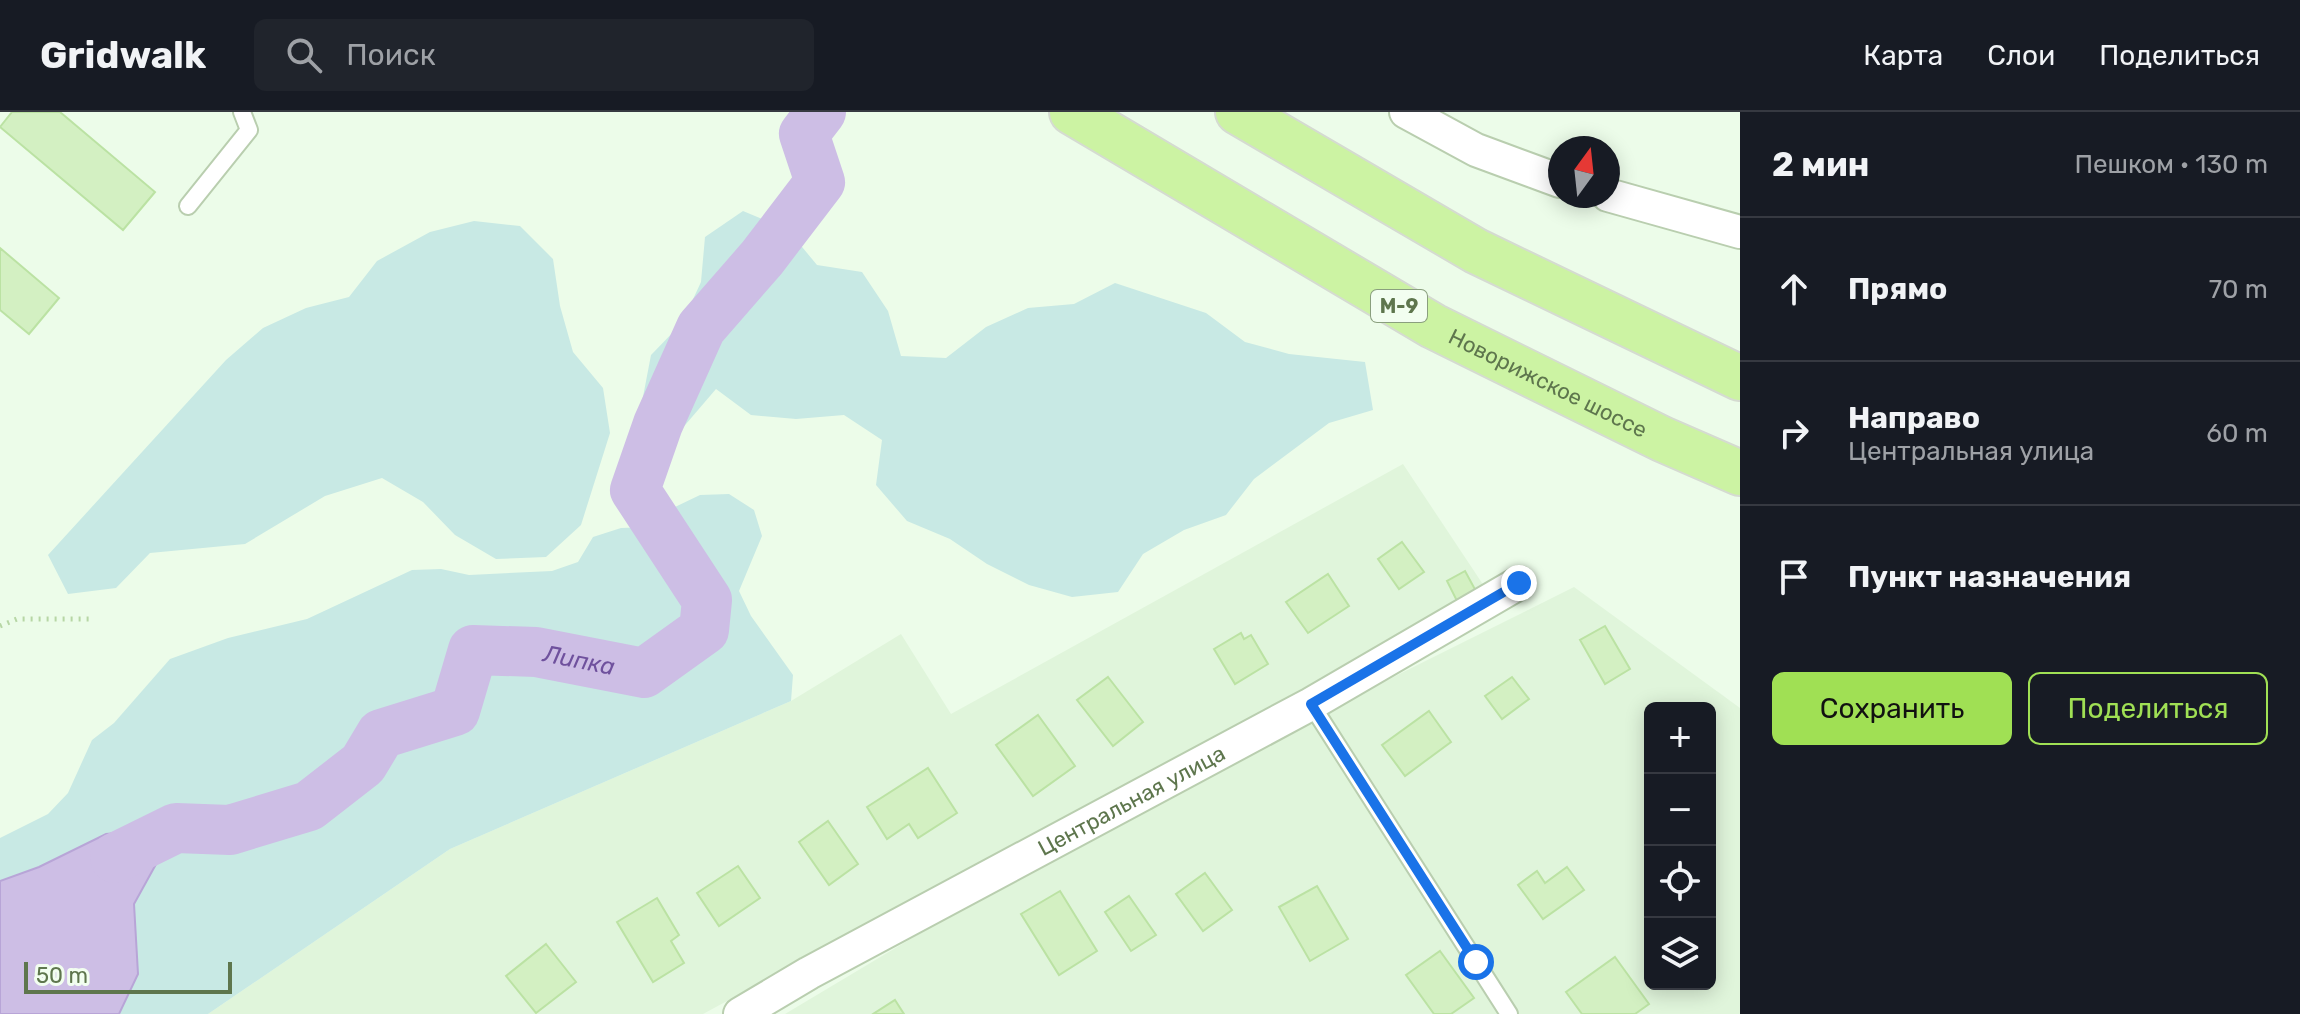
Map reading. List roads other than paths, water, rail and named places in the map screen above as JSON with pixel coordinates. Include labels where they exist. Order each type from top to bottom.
[{"type":"highway","name":"Новорижское шоссе","points":[[1072,112],[1433,326],[1662,439],[1740,473]]},
{"type":"highway","points":[[1238,112],[1476,251],[1740,378]]},
{"type":"street","points":[[1406,112],[1476,150],[1548,177]]},
{"type":"street","points":[[1620,198],[1740,232]]},
{"type":"street","name":"Центральная улица","points":[[740,1014],[809,973],[1311,704],[1519,583]]},
{"type":"lane","points":[[188,206],[249,130],[242,112]]},
{"type":"lane","points":[[1311,704],[1509,1014]]},
{"type":"waterway","name":"Липка","points":[[115,858],[176,828],[230,830],[309,806],[363,764],[381,734],[455,711],[473,650],[536,652],[644,673],[704,630],[707,600],[635,490],[658,424],[701,328],[762,258],[820,182],[804,134],[821,112]]}]
